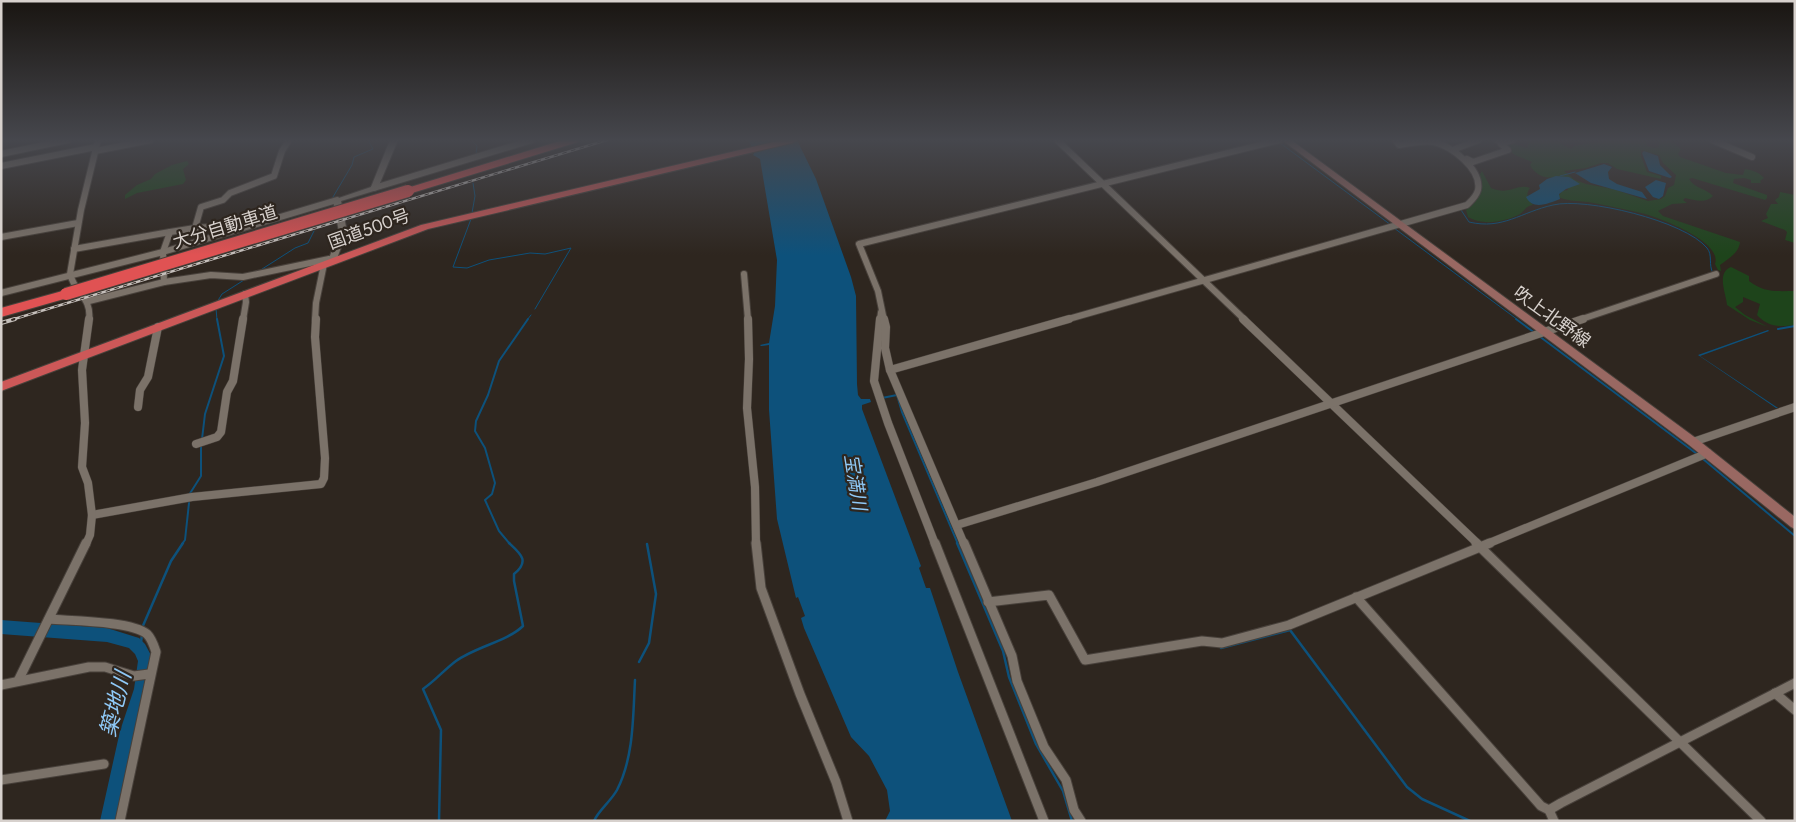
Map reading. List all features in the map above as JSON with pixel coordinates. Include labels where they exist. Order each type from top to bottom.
[{"type":"highway","name":"大分自動車道","points":[[407,189],[440,178]]},
{"type":"highway","name":"大分自動車道","points":[[1,313],[66,291],[443,178]]},
{"type":"highway","name":"国道500号","points":[[1,387],[330,261],[425,228],[628,178]]},
{"type":"highway","name":"大分自動車道","points":[[1,307],[66,291]]},
{"type":"main road","name":"吹上北野線","points":[[1337,178],[1708,453],[1795,524]]},
{"type":"street","points":[[18,681],[90,535],[92,515],[88,483],[82,467],[85,423],[83,356],[91,317],[89,301],[71,280],[70,274],[78,223],[89,178]]},
{"type":"street","points":[[195,228],[201,207],[222,200],[230,193],[270,178]]},
{"type":"street","points":[[374,188],[378,178]]},
{"type":"street","points":[[1,293],[163,252],[406,178]]},
{"type":"street","points":[[1096,178],[1481,547],[1761,821]]},
{"type":"street","points":[[1081,821],[1074,810],[1066,780],[1044,747],[1016,681],[1012,656],[890,370],[885,348],[886,327],[878,291],[859,244],[1125,178]]},
{"type":"street","points":[[890,370],[1467,205],[1474,201],[1476,196],[1477,178]]},
{"type":"street","points":[[92,515],[196,496],[229,492],[292,490],[321,484],[324,478],[326,458],[315,320],[318,287],[343,232],[337,200]]},
{"type":"street","points":[[1,237],[78,223]]},
{"type":"street","points":[[74,249],[195,228],[250,226]]},
{"type":"street","points":[[164,282],[163,252],[170,232]]},
{"type":"street","points":[[89,301],[164,282],[211,275],[243,277],[330,261]]},
{"type":"street","points":[[744,274],[748,305],[749,359],[747,408],[754,487],[755,536],[761,588],[800,694],[836,782],[848,821]]},
{"type":"street","points":[[957,525],[1097,482],[1716,274]]},
{"type":"street","points":[[1,288],[16,289]]},
{"type":"street","points":[[196,444],[217,437],[220,432],[227,392],[233,382],[235,372],[246,302],[245,294]]},
{"type":"street","points":[[881,310],[874,373],[876,389],[1044,821]]},
{"type":"street","points":[[138,407],[140,387],[142,382],[148,377],[158,327]]},
{"type":"street","points":[[1693,442],[1795,407]]},
{"type":"street","points":[[988,602],[1049,595],[1085,660],[1202,640],[1222,643],[1289,625],[1708,453]]},
{"type":"street","points":[[1356,597],[1541,806],[1550,810],[1554,821]]},
{"type":"street","points":[[48,620],[130,627],[145,633],[152,640],[156,652],[120,821]]},
{"type":"street","points":[[1,684],[89,667],[105,666],[134,676],[150,674]]},
{"type":"street","points":[[1550,810],[1561,802],[1795,683]]},
{"type":"street","points":[[1775,693],[1795,710]]},
{"type":"street","points":[[1,780],[104,764]]},
{"type":"green space","points":[[186,178],[186,180],[183,184],[137,193],[125,199],[125,195],[137,185],[151,179]]},
{"type":"green space","points":[[1479,178],[1486,178],[1491,188],[1503,191],[1521,187],[1530,188],[1528,196],[1533,205],[1527,207],[1520,214],[1501,221],[1487,222],[1474,220],[1468,217],[1466,210],[1479,195]]},
{"type":"green space","points":[[1557,178],[1573,178],[1586,184],[1613,189],[1648,201],[1661,199],[1665,196],[1668,188],[1674,185],[1675,178],[1691,178],[1689,179],[1694,185],[1713,196],[1703,201],[1685,198],[1683,200],[1687,203],[1672,204],[1658,211],[1663,216],[1740,242],[1739,246],[1730,258],[1720,265],[1721,271],[1718,270],[1715,264],[1715,255],[1709,247],[1687,231],[1661,219],[1641,213],[1558,197],[1562,191],[1568,190],[1568,187]]},
{"type":"green space","points":[[1693,178],[1740,178],[1734,179],[1733,183],[1767,195],[1765,200]]},
{"type":"green space","points":[[1745,178],[1764,178],[1760,181],[1761,183],[1751,183],[1751,180]]},
{"type":"green space","points":[[1780,192],[1795,195],[1795,243],[1785,240],[1787,232],[1785,230],[1761,221],[1768,218],[1766,214],[1771,204],[1778,204],[1775,200],[1779,197]]},
{"type":"green space","points":[[1731,267],[1749,276],[1749,281],[1760,288],[1795,291],[1795,325],[1779,326],[1765,322],[1757,315],[1760,304],[1743,297],[1743,302],[1735,307],[1745,315],[1768,327],[1750,320],[1727,305],[1723,278],[1726,270]]},
{"type":"water","name":"宝満川","points":[[763,178],[816,178],[856,296],[858,395],[861,399],[870,399],[871,402],[862,405],[862,409],[921,566],[919,568],[926,588],[930,588],[1012,821],[885,821],[890,811],[887,790],[869,756],[851,737],[804,628],[801,618],[805,616],[798,597],[796,598],[777,519],[769,410],[769,345],[760,345],[769,343],[775,306],[777,260]]},
{"type":"water","points":[[1571,178],[1580,184],[1566,189],[1559,194],[1560,199],[1542,205],[1533,204],[1526,197],[1540,189],[1539,185],[1547,179]]},
{"type":"water","points":[[1584,178],[1609,178],[1617,184],[1642,192],[1647,199],[1591,183]]},
{"type":"water","points":[[1656,180],[1666,183],[1663,196],[1659,199],[1653,197],[1645,187]]},
{"type":"water","points":[[1768,330],[1700,356],[1778,408],[1698,355]]},
{"type":"waterway","points":[[333,197],[344,178]]},
{"type":"waterway","points":[[1328,178],[1391,225]]},
{"type":"waterway","points":[[472,213],[475,196],[473,183]]},
{"type":"waterway","points":[[1461,205],[1469,200]]},
{"type":"waterway","points":[[1461,210],[1469,222],[1481,224],[1502,222],[1542,208],[1568,203],[1634,213],[1657,220],[1695,238],[1709,251],[1713,273]]},
{"type":"waterway","points":[[471,219],[453,267],[467,268],[489,260],[530,253],[545,254],[571,248],[535,309]]},
{"type":"waterway","points":[[1394,228],[1518,320]]},
{"type":"waterway","points":[[259,271],[295,248],[308,243],[314,231]]},
{"type":"waterway","points":[[217,302],[222,294],[244,280]]},
{"type":"waterway","points":[[216,308],[217,320]]},
{"type":"waterway","points":[[527,320],[531,315]]},
{"type":"waterway","points":[[202,439],[205,414],[224,356],[217,319]]},
{"type":"waterway","points":[[510,544],[499,531],[485,500],[492,494],[495,483],[485,448],[475,431],[476,421],[488,395],[499,361],[528,319]]},
{"type":"waterway","points":[[1516,319],[1535,333]]},
{"type":"waterway","points":[[1778,329],[1795,326]]},
{"type":"waterway","points":[[1539,336],[1697,454]]},
{"type":"waterway","points":[[882,398],[897,395],[902,412],[958,544]]},
{"type":"waterway","points":[[189,495],[201,476],[201,444]]},
{"type":"waterway","points":[[1703,459],[1795,536]]},
{"type":"waterway","points":[[182,544],[185,540],[189,503]]},
{"type":"waterway","points":[[142,628],[171,561],[183,543]]},
{"type":"waterway","points":[[957,543],[1003,651],[1009,677],[1036,744],[1063,791],[1072,821]]},
{"type":"waterway","points":[[439,821],[441,730],[423,689],[464,656],[509,636],[523,626],[514,581],[514,574],[523,561],[520,554],[510,544]]},
{"type":"waterway","points":[[639,662],[649,643],[656,594],[647,544]]},
{"type":"waterway","name":"築地川","points":[[1,627],[107,635],[134,643],[140,649],[146,661],[142,689],[128,731],[109,821]]},
{"type":"waterway","points":[[1221,648],[1290,630],[1407,787],[1422,799],[1470,821]]},
{"type":"waterway","points":[[140,649],[142,635]]},
{"type":"waterway","points":[[594,821],[598,813],[617,790],[627,764],[632,736],[635,680]]},
{"type":"railway","points":[[11,320],[480,178]]},
{"type":"railway","points":[[1,323],[15,319]]}]
